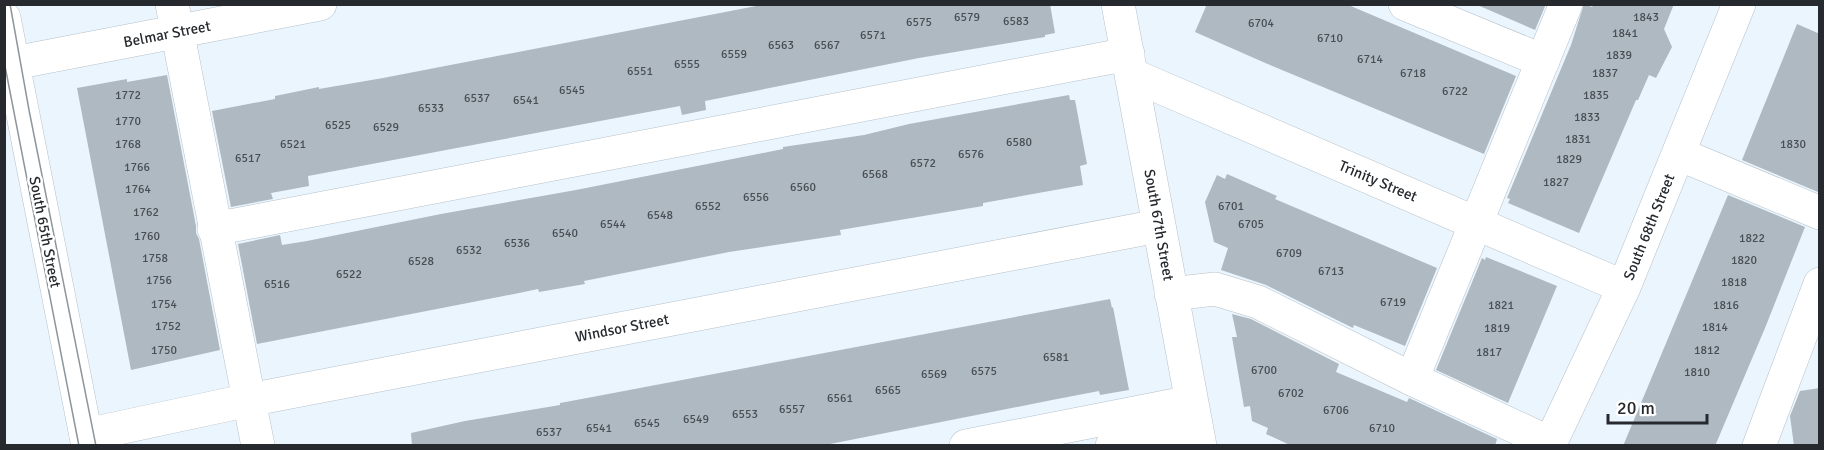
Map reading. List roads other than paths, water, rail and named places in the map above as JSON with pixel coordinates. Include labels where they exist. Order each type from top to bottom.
[{"type":"street","name":"Belmar Street","points":[[14,63],[174,18],[320,4]]},
{"type":"street","name":"South 67th Street","points":[[1118,4],[1196,425]]},
{"type":"street","points":[[1405,4],[1543,61]]},
{"type":"street","points":[[1412,379],[1566,4]]},
{"type":"street","name":"South 68th Street","points":[[1550,444],[1624,287],[1739,4]]},
{"type":"street","name":"South 65th Street","points":[[4,18],[14,63],[13,113],[87,440]]},
{"type":"street","points":[[174,18],[258,446]]},
{"type":"street","points":[[214,229],[1130,64]]},
{"type":"street","name":"Trinity Street","points":[[1130,64],[1476,223],[1624,287]]},
{"type":"street","points":[[1679,154],[1820,213]]},
{"type":"street","name":"Windsor Street","points":[[87,440],[249,400],[1158,226]]},
{"type":"street","points":[[1171,294],[1215,289],[1258,302],[1412,379],[1550,444]]},
{"type":"street","points":[[1759,446],[1818,292]]},
{"type":"street","points":[[966,446],[1196,425]]},
{"type":"street","points":[[1112,446],[1196,425]]},
{"type":"tram line","points":[[10,4],[96,446]]},
{"type":"tram line","points":[[4,61],[79,446]]}]
